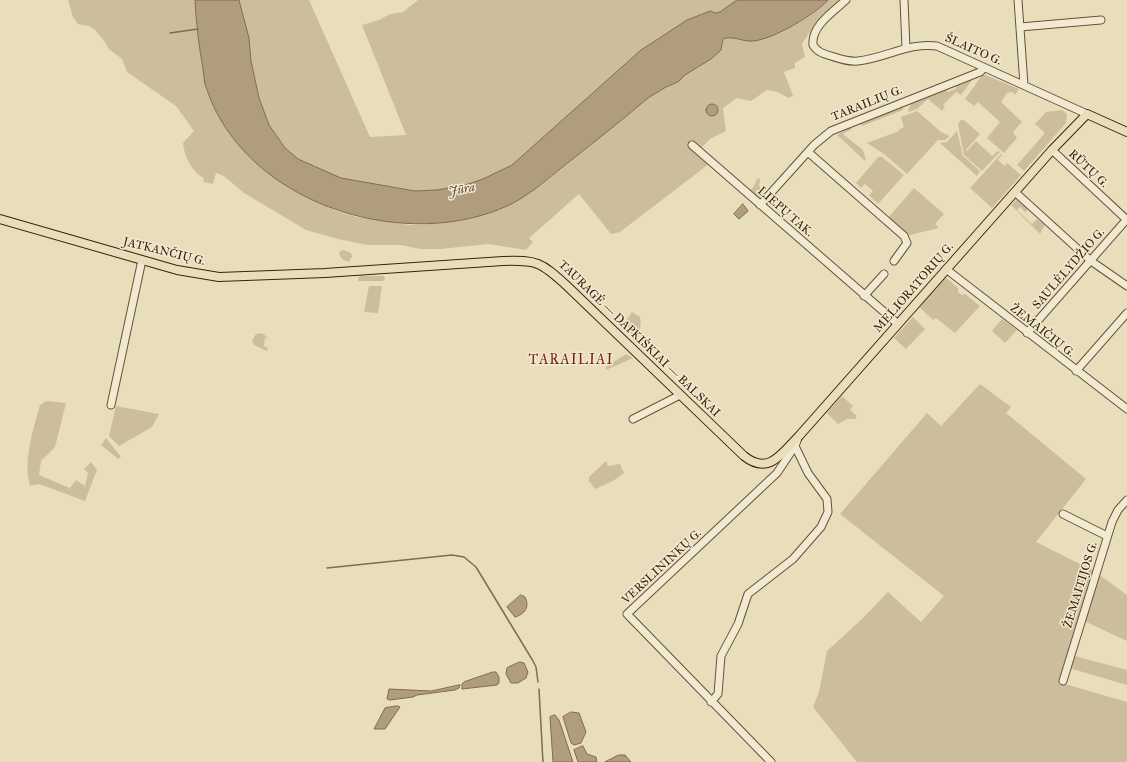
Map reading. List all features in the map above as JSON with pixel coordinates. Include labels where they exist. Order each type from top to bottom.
[{"type":"main road","name":"ŠLAITO G.","points":[[1086,114],[1127,132]]},
{"type":"main road","name":"MELIORATORIŲ G.","points":[[753,463],[761,465],[771,462],[799,436],[1052,150],[1086,114]]},
{"type":"main road","name":"JATKANČIŲ G.","points":[[0,219],[192,273],[234,277],[352,272]]},
{"type":"main road","name":"TAURAGĖ — DAPKIŠKIAI — BALSKAI","points":[[352,272],[503,262],[528,261],[541,264],[566,285],[753,463]]},
{"type":"street","name":"ŠLAITO G.","points":[[846,0],[818,28],[812,40],[815,49],[839,58],[857,61],[906,48],[924,45],[937,46],[1086,114]]},
{"type":"street","points":[[904,0],[906,48]]},
{"type":"street","points":[[1018,0],[1024,85]]},
{"type":"street","points":[[1020,27],[1101,20]]},
{"type":"street","name":"TARAILIŲ G.","points":[[760,205],[824,136],[839,127],[980,72],[984,68]]},
{"type":"street","name":"LIEPŲ TAK.","points":[[692,145],[898,324]]},
{"type":"street","name":"RŪTŲ G.","points":[[1052,150],[1127,220]]},
{"type":"street","points":[[808,152],[904,236],[907,243],[894,261]]},
{"type":"street","points":[[1015,192],[1091,261],[1127,286]]},
{"type":"street","name":"SAULĖLYDŽIO G.","points":[[1027,333],[1127,220]]},
{"type":"street","points":[[111,405],[142,260]]},
{"type":"street","name":"ŽEMAIČIŲ G.","points":[[946,270],[1076,371],[1126,406]]},
{"type":"street","points":[[864,296],[884,274]]},
{"type":"street","points":[[1076,371],[1127,313]]},
{"type":"street","points":[[633,419],[680,395]]},
{"type":"street","name":"VERSLININKŲ G.","points":[[771,762],[627,614],[762,489],[785,464],[799,436]]},
{"type":"street","points":[[711,702],[718,694],[721,656],[738,624],[748,594],[793,559],[821,527],[828,512],[827,499],[808,473],[795,446]]},
{"type":"street","name":"ŽEMAITIJOS G.","points":[[1063,682],[1114,516],[1127,500]]},
{"type":"street","points":[[1064,514],[1107,536]]},
{"type":"shaded area","points":[[68,0],[195,0],[196,22],[206,90],[230,135],[249,156],[290,189],[337,211],[357,217],[410,225],[446,222],[507,206],[542,184],[648,98],[666,87],[678,82],[685,75],[701,66],[723,45],[723,39],[729,36],[754,38],[783,30],[809,17],[820,9],[828,0],[839,0],[819,18],[802,44],[805,57],[795,63],[795,68],[784,72],[793,96],[788,98],[778,92],[767,90],[751,101],[737,98],[723,108],[726,131],[710,139],[696,153],[709,164],[620,232],[611,234],[579,194],[529,238],[533,242],[526,250],[488,244],[441,249],[420,249],[401,245],[368,245],[338,239],[306,230],[244,193],[224,176],[216,173],[213,184],[203,182],[204,178],[192,168],[189,163],[183,143],[194,131],[176,106],[127,72],[122,59],[109,49],[95,30],[89,26],[78,24],[73,17]]},
{"type":"shaded area","points":[[239,0],[309,0],[370,137],[406,135],[362,25],[379,20],[390,14],[403,12],[418,0],[737,0],[720,12],[706,12],[687,20],[654,41],[512,165],[483,179],[465,185],[437,190],[415,191],[341,178],[298,159],[285,148],[269,125],[259,98],[251,61],[249,38]]},
{"type":"shaded area","points":[[983,74],[1019,89],[1015,95],[1012,92],[1007,93],[1001,102],[1022,122],[1013,132],[1017,138],[1004,153],[987,138],[1000,122],[978,102],[974,106],[965,99]]},
{"type":"shaded area","points":[[973,79],[961,95],[956,92],[943,105],[945,107],[942,111],[928,99],[917,109],[908,112],[911,103],[946,90],[948,92],[956,89],[956,86]]},
{"type":"shaded area","points":[[903,107],[903,110],[862,126],[861,123]]},
{"type":"shaded area","points":[[1062,110],[1067,114],[1066,123],[1024,171],[1017,165],[1045,133],[1035,124],[1046,112]]},
{"type":"shaded area","points":[[917,111],[941,132],[950,136],[945,140],[938,140],[907,174],[884,154],[867,143],[899,131],[898,130],[904,127],[901,117]]},
{"type":"shaded area","points":[[961,120],[964,120],[980,134],[966,150],[967,151],[976,141],[992,156],[998,151],[1000,152],[982,171],[964,155],[958,124]]},
{"type":"shaded area","points":[[851,127],[852,129],[843,134],[863,150],[865,161],[837,135]]},
{"type":"shaded area","points":[[957,131],[963,156],[980,171],[977,176],[940,143],[947,142]]},
{"type":"shaded area","points":[[1001,154],[1002,155],[998,160],[1005,166],[1007,163],[1021,175],[992,208],[970,188]]},
{"type":"shaded area","points":[[878,157],[882,157],[904,175],[878,204],[869,195],[873,191],[865,184],[861,188],[856,183]]},
{"type":"shaded area","points":[[758,178],[760,179],[759,186],[764,191],[758,199],[748,190],[752,189]]},
{"type":"shaded area","points":[[914,188],[944,214],[935,224],[939,228],[906,236],[887,219]]},
{"type":"shaded area","points":[[1017,199],[1028,209],[1025,212],[1020,207],[1017,210],[1032,224],[1037,219],[1045,225],[1040,234],[1011,205]]},
{"type":"shaded area","points":[[344,250],[351,253],[352,256],[349,262],[343,260],[339,254],[340,251]]},
{"type":"shaded area","points":[[360,276],[384,276],[385,279],[383,281],[358,281]]},
{"type":"shaded area","points":[[945,277],[958,288],[958,292],[962,295],[965,294],[980,306],[955,333],[936,318],[933,320],[919,307]]},
{"type":"shaded area","points":[[369,286],[382,286],[378,313],[364,312]]},
{"type":"shaded area","points":[[632,312],[640,317],[641,320],[638,336],[635,341],[622,328]]},
{"type":"shaded area","points":[[913,317],[925,329],[906,349],[894,338]]},
{"type":"shaded area","points":[[1002,319],[1017,330],[1005,343],[992,331]]},
{"type":"shaded area","points":[[262,333],[268,340],[265,337],[264,346],[268,348],[267,351],[254,345],[252,341],[256,334]]},
{"type":"shaded area","points":[[626,354],[633,358],[606,370],[606,367]]},
{"type":"shaded area","points":[[980,384],[1011,407],[1006,413],[1086,479],[1036,542],[1094,571],[1127,595],[1127,641],[1082,620],[1071,655],[1127,670],[1127,685],[1069,668],[1065,684],[1127,702],[1127,762],[857,762],[813,707],[819,692],[827,651],[862,619],[888,592],[921,622],[944,596],[840,514],[927,413],[941,426]]},
{"type":"shaded area","points":[[842,396],[853,406],[850,410],[857,416],[855,419],[847,419],[838,424],[827,413]]},
{"type":"shaded area","points":[[46,401],[66,403],[55,447],[41,461],[39,475],[70,488],[76,480],[85,486],[88,473],[84,469],[91,462],[97,470],[85,501],[39,484],[30,486],[28,476],[28,456],[30,445],[40,405]]},
{"type":"shaded area","points":[[116,406],[159,414],[152,427],[119,446],[109,436]]},
{"type":"shaded area","points":[[106,438],[121,457],[118,459],[101,445]]},
{"type":"shaded area","points":[[606,461],[608,466],[620,464],[624,473],[613,481],[595,489],[589,481],[589,477]]},
{"type":"water","name":"Jūra","points":[[195,0],[239,0],[249,38],[251,61],[259,98],[269,125],[285,148],[298,159],[341,178],[415,191],[437,190],[465,185],[483,179],[512,165],[641,50],[687,20],[710,11],[716,13],[720,12],[737,0],[828,0],[804,19],[761,40],[745,41],[734,38],[723,39],[721,50],[711,59],[685,75],[678,82],[666,87],[648,98],[542,184],[517,201],[500,209],[459,220],[416,224],[372,219],[329,207],[289,188],[254,161],[226,129],[206,88],[198,34]]},
{"type":"water","points":[[710,104],[714,104],[718,110],[714,116],[710,116],[706,112],[706,108]]},
{"type":"water","points":[[743,204],[748,211],[739,219],[734,214]]},
{"type":"water","points":[[521,595],[525,597],[527,607],[524,612],[515,617],[507,607]]},
{"type":"water","points":[[520,662],[524,663],[528,672],[526,678],[518,683],[511,683],[506,674],[507,668]]},
{"type":"water","points":[[496,672],[499,677],[499,683],[497,685],[462,689],[462,684],[464,682]]},
{"type":"water","points":[[460,685],[459,688],[455,690],[417,695],[413,697],[390,700],[387,699],[389,689],[431,691]]},
{"type":"water","points":[[400,707],[385,729],[374,729],[385,708]]},
{"type":"water","points":[[571,712],[579,713],[586,732],[581,743],[574,745],[571,743],[563,717]]},
{"type":"water","points":[[555,715],[559,720],[573,762],[553,762],[550,717]]},
{"type":"water","points":[[583,746],[587,754],[596,757],[597,762],[578,762],[574,750]]},
{"type":"water","points":[[619,755],[625,755],[631,762],[605,762]]},
{"type":"waterway","points":[[170,33],[198,29]]},
{"type":"waterway","points":[[327,568],[452,555],[464,557],[476,567],[533,661],[536,667],[538,682]]},
{"type":"waterway","points":[[539,689],[543,762]]},
{"type":"district","name":"TARAILIAI","points":[[571,361]]}]
